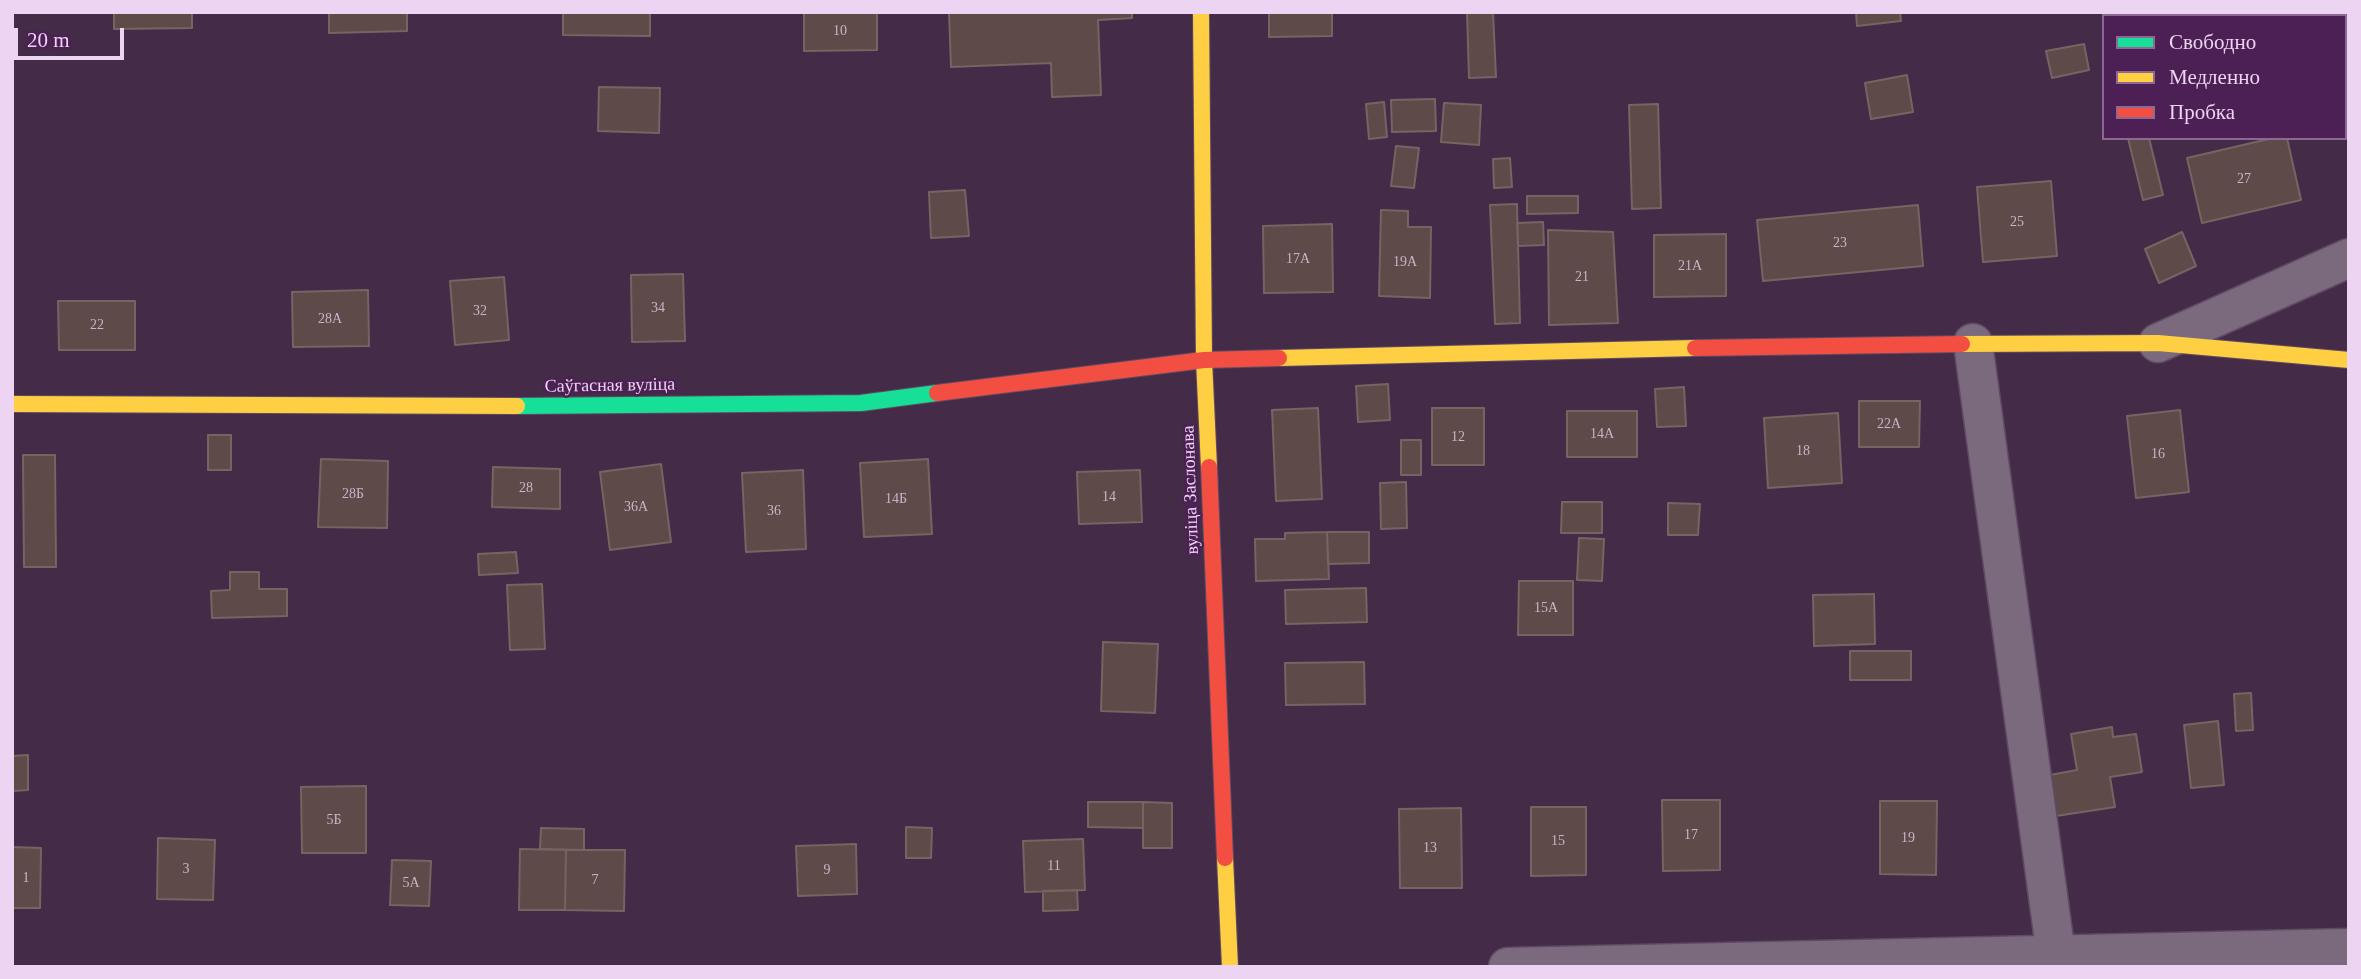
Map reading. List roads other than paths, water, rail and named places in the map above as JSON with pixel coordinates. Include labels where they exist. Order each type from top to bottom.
[{"type":"street","name":"вуліца Заслонава","points":[[1201,12],[1205,360],[1230,967]]},
{"type":"street","points":[[2158,343],[2349,258]]},
{"type":"street","points":[[1973,343],[2056,955]]},
{"type":"street","name":"Саўгасная вуліца","points":[[12,404],[466,407],[861,403],[1205,360],[1840,344],[2158,343],[2349,359]]},
{"type":"street","points":[[1508,967],[2349,948]]}]
